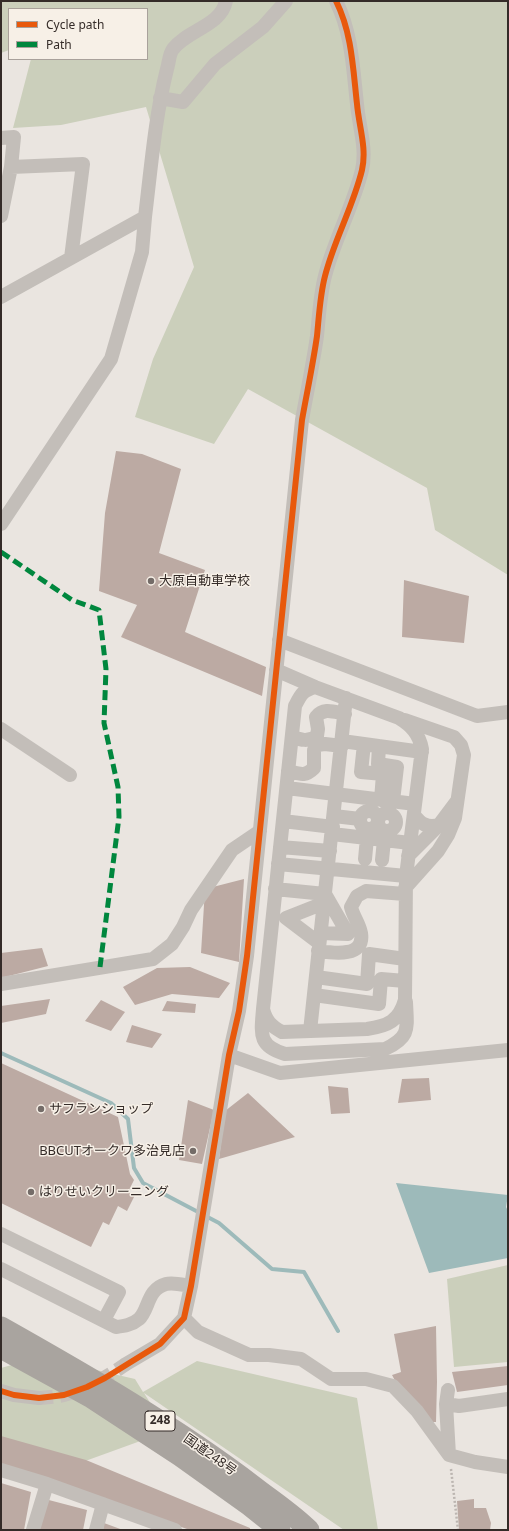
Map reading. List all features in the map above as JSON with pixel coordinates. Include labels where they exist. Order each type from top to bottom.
[{"type":"highway","name":"国道248号","points":[[1,1327],[89,1376],[173,1429],[236,1473],[309,1530]]},
{"type":"highway","name":"国道248号","points":[[1,1348],[90,1397],[174,1451],[250,1506],[280,1530]]},
{"type":"street","points":[[1,524],[111,359],[142,252],[160,98],[172,50],[184,39],[213,21],[225,6],[226,1]]},
{"type":"street","points":[[160,98],[183,102],[215,64],[263,27],[286,1]]},
{"type":"street","points":[[126,1364],[160,1344],[184,1318],[191,1286],[229,1055],[239,1011],[260,831],[302,420],[315,347],[325,277],[337,241],[351,207],[362,168],[363,139],[357,106],[352,55],[341,11],[336,1]]},
{"type":"street","points":[[1,138],[14,137],[1,216]]},
{"type":"street","points":[[10,167],[83,164],[71,258]]},
{"type":"street","points":[[1,297],[146,217]]},
{"type":"street","points":[[280,640],[477,716],[508,712]]},
{"type":"street","points":[[276,670],[315,688],[454,737],[461,745],[464,755],[455,818],[448,835],[438,851],[405,886],[366,891],[357,896],[351,906],[361,934],[360,944],[352,951],[341,954],[319,942],[286,918],[324,899]]},
{"type":"street","points":[[315,688],[305,690],[295,706],[261,1029],[262,1038],[266,1045],[274,1051],[285,1054],[385,1049],[397,1043],[404,1035],[406,1026],[405,886],[422,752],[419,738],[411,726],[399,718]]},
{"type":"street","points":[[310,1031],[346,698]]},
{"type":"street","points":[[292,738],[312,740],[317,736],[318,729],[316,717],[319,713],[326,710],[345,714]]},
{"type":"street","points":[[1,730],[70,775]]},
{"type":"street","points":[[288,772],[303,774],[309,773],[314,768],[314,750],[317,745],[364,744],[422,752]]},
{"type":"street","points":[[364,744],[361,772],[383,774],[387,801]]},
{"type":"street","points":[[380,746],[378,764],[397,767],[387,801]]},
{"type":"street","points":[[286,788],[387,801],[414,815],[426,826],[439,825]]},
{"type":"street","points":[[409,850],[439,825],[458,800]]},
{"type":"street","points":[[280,847],[304,831],[360,819],[362,826],[367,829],[376,826],[383,814],[389,813],[394,816],[396,823],[414,815]]},
{"type":"street","points":[[283,821],[304,831],[330,851]]},
{"type":"street","points":[[333,826],[367,838],[384,840],[409,850]]},
{"type":"street","points":[[1,984],[153,959],[172,944],[183,927],[191,910],[232,850],[260,831]]},
{"type":"street","points":[[365,859],[367,838]]},
{"type":"street","points":[[382,860],[384,840]]},
{"type":"street","points":[[278,864],[328,869],[405,886]]},
{"type":"street","points":[[275,889],[324,899],[348,934],[319,942]]},
{"type":"street","points":[[316,977],[367,984],[369,954],[405,959]]},
{"type":"street","points":[[314,995],[379,1004],[381,979],[406,981]]},
{"type":"street","points":[[263,1009],[265,1018],[272,1027],[282,1032],[367,1029],[381,1027],[393,1021],[402,1012],[405,1000]]},
{"type":"street","points":[[229,1055],[280,1073],[508,1050]]},
{"type":"street","points":[[1,1234],[119,1292],[104,1320]]},
{"type":"street","points":[[1,1269],[104,1320],[116,1328],[131,1324],[140,1318],[149,1300],[158,1287],[168,1283],[191,1286]]},
{"type":"street","points":[[184,1318],[198,1332],[249,1355],[269,1355],[301,1359],[331,1379],[366,1379],[393,1386],[417,1411],[449,1455],[475,1462],[508,1467]]},
{"type":"street","points":[[448,1390],[446,1404],[449,1455]]},
{"type":"street","points":[[1,1391],[14,1395],[39,1398]]},
{"type":"street","points":[[446,1404],[459,1406],[508,1399]]},
{"type":"street","points":[[1,1470],[47,1484],[103,1504],[156,1527],[175,1530]]},
{"type":"street","points":[[33,1530],[47,1484]]},
{"type":"street","points":[[96,1530],[103,1504]]},
{"type":"path","points":[[449,1455],[458,1530]]},
{"type":"green space","points":[[1,1],[508,1],[508,575],[435,530],[427,488],[248,389],[214,444],[135,417],[153,359],[194,267],[146,107],[61,125],[13,128],[31,60],[148,60],[148,8],[8,8],[8,50],[1,53]]},
{"type":"green space","points":[[508,1265],[508,1362],[454,1367],[447,1279]]},
{"type":"green space","points":[[40,1357],[135,1379],[143,1392],[197,1361],[357,1398],[378,1530],[344,1530],[144,1393],[168,1431],[66,1468],[1,1440],[1,1368]]},
{"type":"water","points":[[396,1183],[508,1195],[506,1207],[508,1211],[508,1258],[429,1273]]},
{"type":"building","name":"大原自動車学校","points":[[116,451],[142,454],[181,469],[159,553],[205,570],[185,632],[266,667],[262,696],[121,637],[137,605],[99,591],[105,513]]},
{"type":"building","points":[[404,580],[469,596],[464,643],[402,637]]},
{"type":"building","points":[[244,879],[239,962],[201,953],[205,889]]},
{"type":"building","points":[[42,948],[48,966],[1,978],[1,953]]},
{"type":"building","points":[[190,967],[230,983],[219,998],[172,994],[135,1005],[123,987],[157,968]]},
{"type":"building","points":[[50,999],[46,1014],[1,1023],[1,1006]]},
{"type":"building","points":[[101,1000],[125,1012],[111,1031],[85,1021]]},
{"type":"building","points":[[167,1001],[196,1004],[195,1013],[162,1011]]},
{"type":"building","points":[[132,1025],[162,1034],[152,1048],[126,1042]]},
{"type":"building","points":[[1,1063],[118,1117],[130,1174],[134,1180],[128,1192],[135,1195],[127,1211],[118,1206],[109,1225],[103,1222],[91,1247],[1,1203]]},
{"type":"building","points":[[429,1078],[431,1100],[398,1103],[402,1079]]},
{"type":"building","points":[[328,1086],[348,1088],[350,1113],[331,1114]]},
{"type":"building","points":[[248,1093],[295,1137],[219,1159],[225,1111]]},
{"type":"building","points":[[188,1100],[214,1110],[202,1164],[179,1160]]},
{"type":"building","points":[[436,1326],[436,1422],[427,1422],[400,1390],[392,1375],[401,1372],[394,1334]]},
{"type":"building","points":[[508,1366],[508,1385],[457,1392],[452,1372]]},
{"type":"building","points":[[1,1436],[86,1460],[250,1528],[250,1530],[190,1530],[1,1466]]},
{"type":"building","points":[[1,1483],[31,1492],[24,1530],[1,1530]]},
{"type":"building","points":[[45,1499],[87,1510],[83,1530],[39,1530]]},
{"type":"building","points":[[474,1499],[474,1508],[486,1508],[491,1523],[490,1530],[459,1530],[457,1501]]},
{"type":"building","points":[[104,1523],[123,1530],[103,1530]]},
{"type":"waterway","points":[[1,1053],[111,1103],[128,1119],[134,1168],[143,1183],[219,1223],[272,1269],[304,1272],[338,1331]]},
{"type":"tunnel","points":[[39,1398],[61,1396],[89,1386],[126,1364]]},
{"type":"marked path","points":[[1,552],[72,600],[99,610],[106,669],[104,723],[118,787],[119,817],[100,967]]},
{"type":"cycle path","points":[[1,1391],[14,1395],[39,1398],[64,1395],[87,1387],[105,1378],[160,1344],[184,1318],[191,1286],[229,1055],[239,1011],[247,956],[302,420],[317,336],[325,276],[333,249],[354,197],[362,170],[364,154],[349,38],[336,1]]},
{"type":"place","name":"大原自動車学校","points":[[151,581]]},
{"type":"place","name":"サフランショップ","points":[[41,1109]]},
{"type":"place","name":"BBCUTオークワ多治見店","points":[[193,1151]]},
{"type":"place","name":"はりせいクリーニング","points":[[31,1192]]}]
